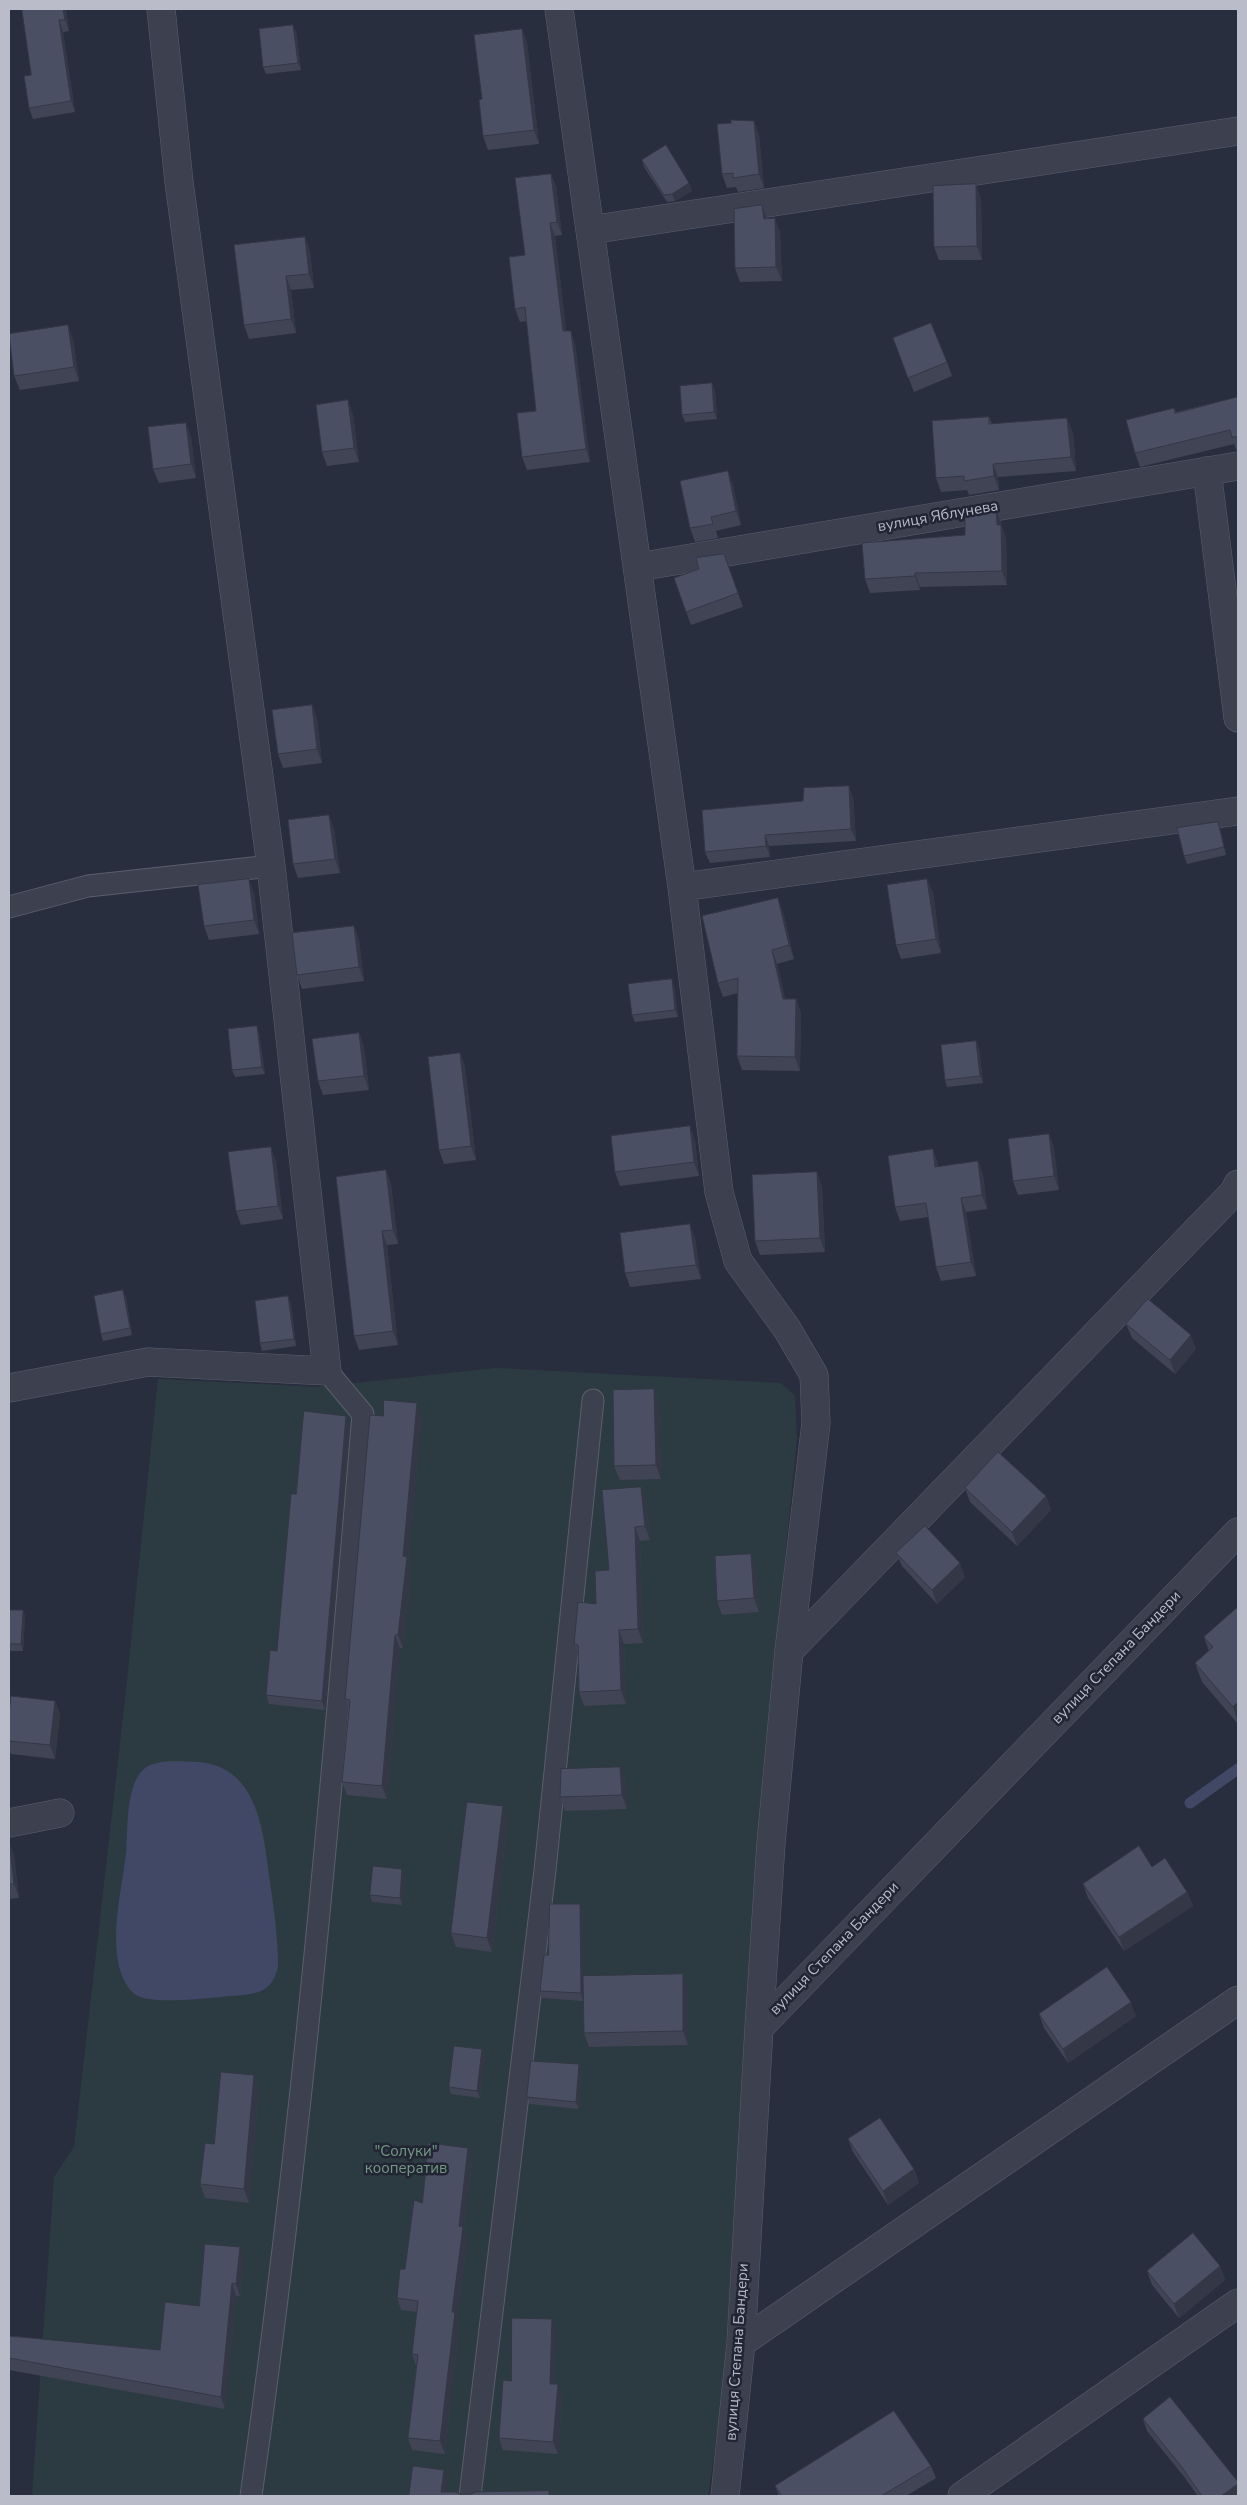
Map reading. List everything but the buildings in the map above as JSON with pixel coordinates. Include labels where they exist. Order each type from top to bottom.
[{"type":"street","points":[[9,1388],[148,1362],[327,1371],[271,866],[178,182],[161,9]]},
{"type":"street","points":[[559,9],[682,887],[722,1201],[738,1261],[787,1329],[814,1375],[816,1423],[789,1652],[771,1843],[759,2028]]},
{"type":"street","points":[[590,230],[1238,131]]},
{"type":"street","name":"вулиця Яблунева","points":[[638,567],[1238,466]]},
{"type":"street","points":[[1207,471],[1238,718]]},
{"type":"street","points":[[682,887],[1238,811]]},
{"type":"street","points":[[789,1652],[1234,1192],[1238,1184]]},
{"type":"street","name":"вулиця Степана Бандери","points":[[725,2496],[741,2344],[759,2028],[1238,1532]]},
{"type":"street","points":[[9,1823],[60,1813]]},
{"type":"street","points":[[741,2344],[1238,2000]]},
{"type":"street","points":[[962,2496],[1238,2303]]},
{"type":"lane","points":[[9,907],[88,886],[271,866]]},
{"type":"lane","points":[[251,2496],[273,2345],[330,1809],[363,1414],[327,1371]]},
{"type":"lane","points":[[470,2496],[545,1870],[593,1400]]},
{"type":"green space","name":"\"Солуки\" кооператив","points":[[496,1368],[781,1383],[795,1396],[797,1438],[776,1648],[722,2403],[708,2496],[32,2496],[54,2177],[74,2147],[125,1700],[158,1379],[318,1387]]},
{"type":"water","points":[[170,1761],[199,1762],[219,1767],[235,1776],[255,1806],[261,1825],[268,1864],[276,1924],[278,1966],[272,1982],[262,1991],[255,1993],[182,2000],[144,1998],[133,1993],[124,1981],[117,1956],[116,1941],[116,1926],[132,1790],[143,1770],[156,1763]]},
{"type":"waterway","points":[[1190,1803],[1238,1769]]}]
